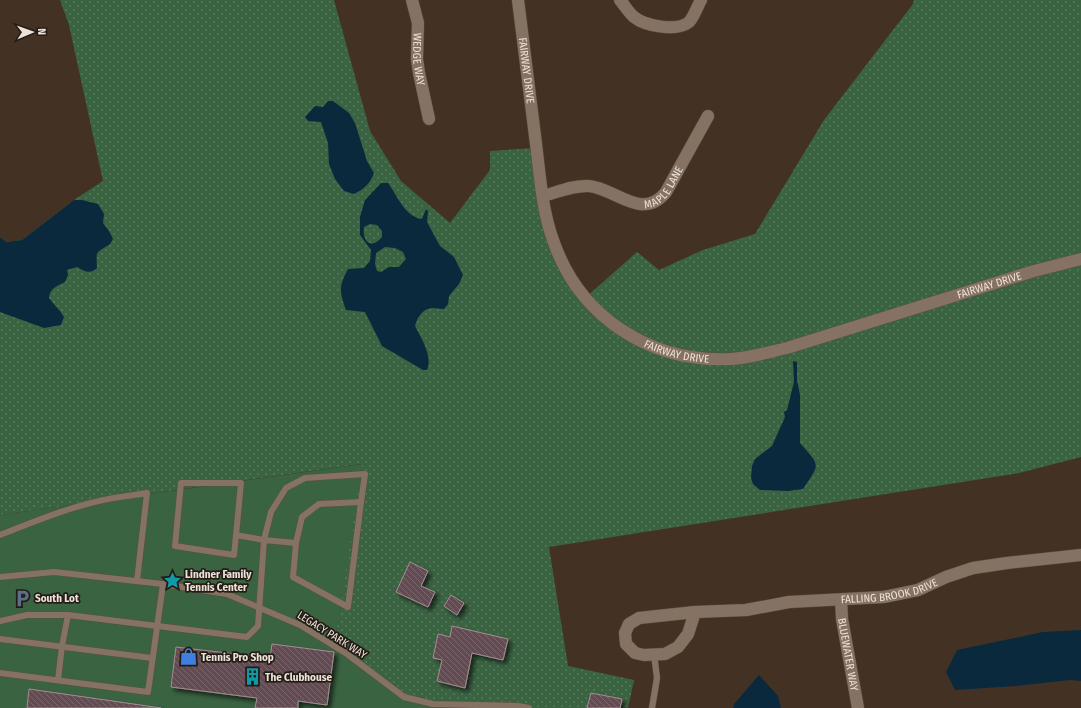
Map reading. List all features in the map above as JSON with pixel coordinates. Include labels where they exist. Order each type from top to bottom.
[{"type":"street","name":"WEDGE WAY","points":[[412,0],[418,23],[417,59],[429,119]]},
{"type":"street","name":"FAIRWAY DRIVE","points":[[518,0],[543,196],[549,230],[559,257],[585,298],[602,316],[622,331],[644,343],[659,349],[682,355],[707,359],[731,359],[756,356],[787,348],[1034,271],[1081,259]]},
{"type":"street","points":[[620,0],[638,20],[651,25],[677,27],[683,25],[691,19],[701,0]]},
{"type":"street","name":"MAPLE LANE","points":[[543,196],[573,187],[590,186],[602,189],[638,204],[652,202],[666,192],[708,116]]},
{"type":"street","name":"FALLING BROOK DRIVE","points":[[695,612],[688,634],[678,647],[665,654],[644,655],[635,653],[626,644],[625,633],[628,624],[639,618],[695,612],[746,610],[789,602],[884,598],[918,590],[946,577],[973,568],[1081,555]]},
{"type":"street","name":"BLUEWATER WAY","points":[[841,600],[842,619],[858,708]]},
{"type":"lane","points":[[0,620],[27,615],[68,615],[247,637],[258,626],[264,540],[271,512],[286,488],[305,478],[365,474],[362,502],[348,607],[293,577],[296,544],[302,517],[319,504],[362,502]]},
{"type":"lane","points":[[180,482],[241,484],[236,535],[234,555],[175,546],[180,482]]},
{"type":"lane","points":[[0,536],[54,515],[86,505],[113,498],[148,493],[137,582]]},
{"type":"lane","points":[[236,535],[296,544]]},
{"type":"lane","name":"LEGACY PARK WAY","points":[[0,577],[54,572],[162,584],[227,594],[300,625],[347,654],[404,697],[433,704],[518,706],[529,708]]},
{"type":"lane","points":[[0,673],[148,692],[162,584]]},
{"type":"lane","points":[[58,680],[62,646],[68,615]]},
{"type":"lane","points":[[0,639],[152,658]]},
{"type":"lane","points":[[652,708],[657,678],[654,654]]},
{"type":"green space","points":[[60,0],[334,0],[370,131],[401,181],[450,223],[490,170],[490,151],[536,148],[546,218],[585,298],[637,252],[659,270],[703,250],[755,234],[824,120],[913,4],[914,0],[1081,0],[1081,457],[1019,473],[549,547],[568,666],[634,680],[628,708],[520,708],[433,704],[404,697],[334,646],[361,464],[0,515],[0,237],[6,242],[22,240],[74,200],[103,181],[69,25]]},
{"type":"green space","name":"Lindner Family Tennis Center","points":[[362,464],[334,646],[404,697],[433,704],[520,708],[0,708],[0,515]]},
{"type":"water","points":[[328,101],[333,101],[349,113],[355,123],[367,161],[374,173],[366,186],[354,194],[344,191],[335,179],[329,164],[328,143],[321,122],[308,121],[305,117],[315,106],[323,107]]},
{"type":"water","points":[[381,183],[388,183],[402,205],[411,214],[422,219],[426,209],[428,211],[427,222],[440,246],[454,257],[463,275],[459,284],[449,296],[448,304],[444,309],[432,308],[425,310],[420,314],[416,323],[415,326],[427,353],[427,370],[423,370],[382,346],[365,312],[346,310],[341,293],[345,275],[348,269],[364,268],[370,261],[371,250],[360,235],[360,217],[365,200]],"holes":[[[370,224],[377,225],[382,231],[382,237],[378,241],[371,244],[364,237],[364,227]],[[385,247],[395,248],[403,252],[406,259],[399,267],[389,267],[381,272],[377,271],[375,264],[376,253]]]},
{"type":"water","points":[[74,200],[82,200],[98,204],[104,214],[103,223],[113,239],[110,244],[98,252],[97,268],[89,272],[77,267],[67,270],[68,275],[65,282],[54,288],[51,292],[49,298],[64,317],[61,325],[44,328],[0,312],[0,237],[6,242],[22,240]]},
{"type":"water","points":[[793,361],[797,362],[797,380],[800,395],[800,443],[815,461],[815,469],[803,489],[788,491],[760,490],[753,484],[751,478],[752,466],[755,459],[772,446],[785,417],[784,412],[787,410],[794,382]]},
{"type":"water","points":[[1081,630],[1081,681],[1070,680],[1015,686],[955,690],[946,672],[957,650],[1043,632]]},
{"type":"water","points":[[759,675],[778,696],[781,708],[733,708],[734,704]]},
{"type":"building","points":[[410,562],[428,571],[421,586],[435,592],[428,607],[396,592]]},
{"type":"building","points":[[451,595],[464,603],[457,615],[444,606]]},
{"type":"building","points":[[452,626],[508,639],[503,660],[472,653],[465,688],[437,681],[442,660],[433,658],[438,634],[450,637]]},
{"type":"building","name":"The Clubhouse","points":[[272,644],[334,652],[327,705],[298,701],[298,708],[255,708],[257,698],[171,687],[176,647],[270,658]]},
{"type":"building","points":[[29,689],[161,708],[27,708]]},
{"type":"building","points":[[591,693],[622,699],[620,708],[587,708]]},
{"type":"place","name":"Lindner Family Tennis Center","points":[[172,580]]},
{"type":"place","name":"South Lot","points":[[22,598]]},
{"type":"place","name":"Tennis Pro Shop","points":[[188,657]]},
{"type":"place","name":"The Clubhouse","points":[[252,677]]}]
